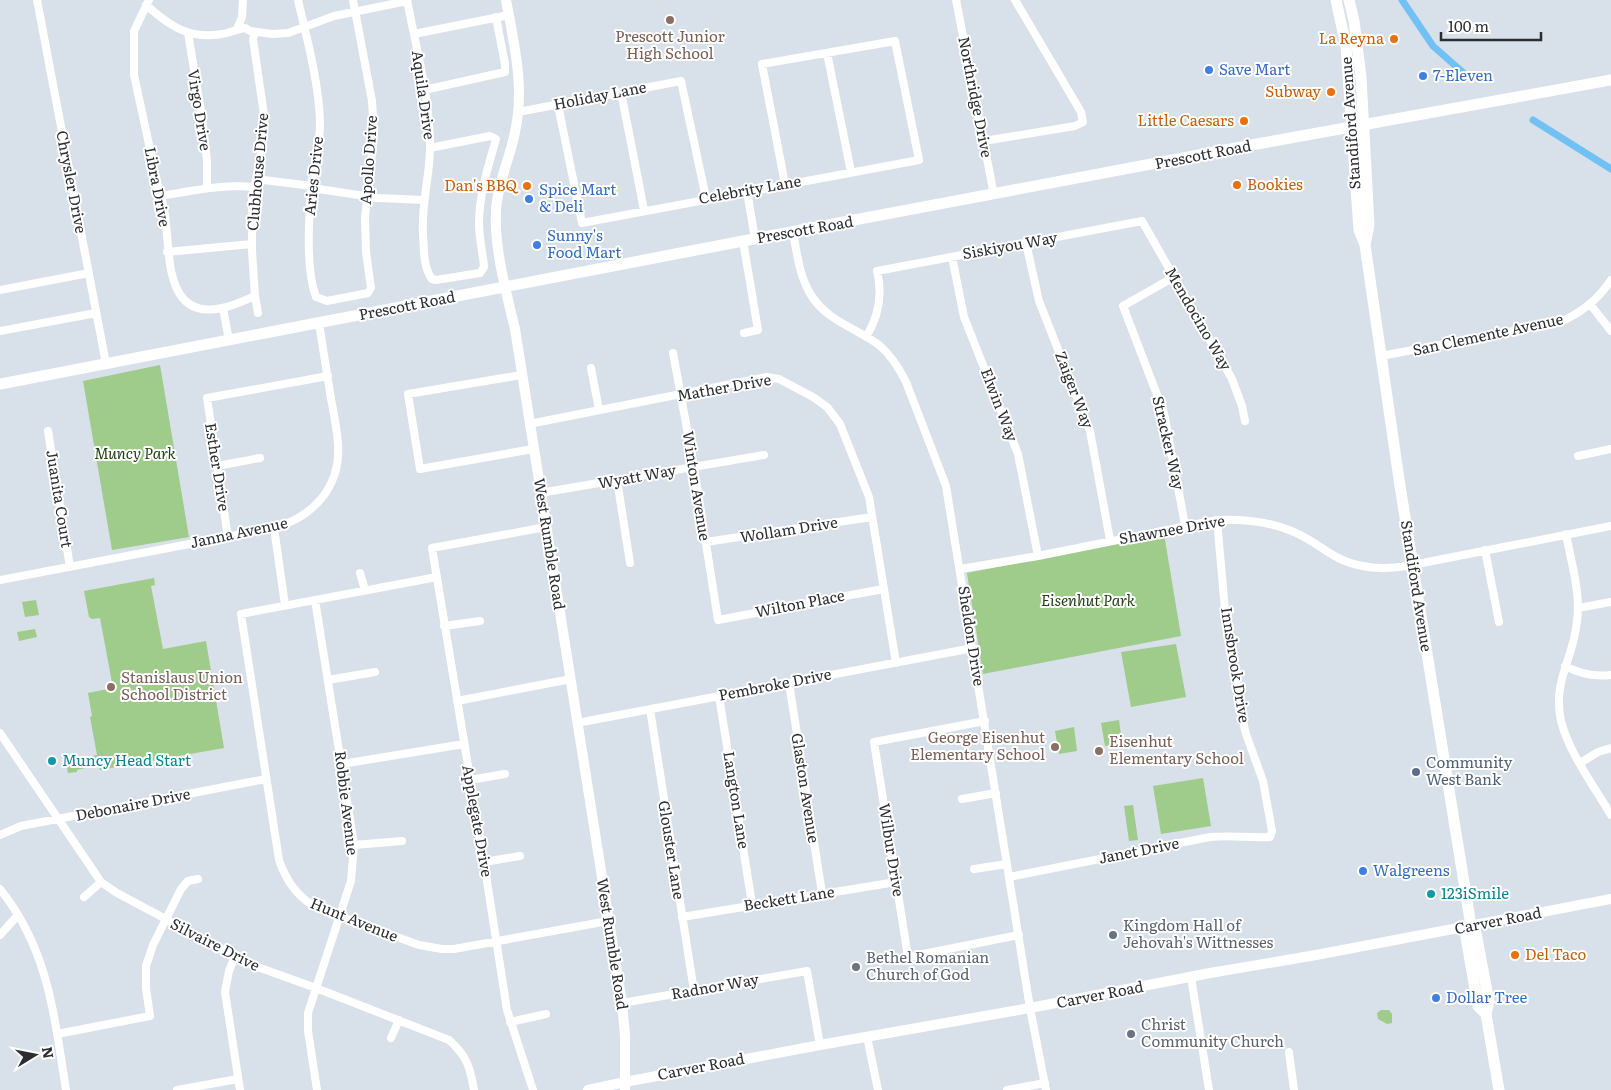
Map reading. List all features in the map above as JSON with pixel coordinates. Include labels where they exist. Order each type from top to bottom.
[{"type":"main road","name":"Standiford Avenue","points":[[1336,0],[1346,46],[1359,230],[1365,245],[1413,564],[1471,926],[1477,934],[1490,1002],[1486,1014],[1499,1090]]},
{"type":"main road","name":"Standiford Avenue","points":[[1349,0],[1357,41],[1364,125],[1369,225],[1365,245]]},
{"type":"main road","name":"Prescott Road","points":[[0,384],[749,240],[1611,80]]},
{"type":"street","name":"Chrysler Drive","points":[[37,0],[106,364]]},
{"type":"street","points":[[237,29],[242,17],[243,0]]},
{"type":"street","name":"Aries Drive","points":[[298,0],[316,90],[320,122],[318,153],[312,187],[309,239],[311,271],[316,297],[327,302],[370,291]]},
{"type":"street","name":"Apollo Drive","points":[[353,0],[372,101],[374,132],[366,196],[365,236],[370,291]]},
{"type":"street","name":"West Rumble Road","points":[[506,0],[502,16],[518,61],[518,112],[511,148],[499,185],[496,208],[497,238],[514,329],[622,1003],[625,1036],[625,1086]]},
{"type":"street","name":"Northridge Drive","points":[[956,0],[994,195]]},
{"type":"street","points":[[984,141],[1075,126],[1083,122],[1081,112],[1015,0]]},
{"type":"street","points":[[147,2],[170,26],[188,33],[214,35],[245,28],[255,32],[272,34],[288,33],[334,16],[407,1]]},
{"type":"street","name":"Aquila Drive","points":[[407,1],[424,90],[430,148],[424,200],[423,229],[427,267],[432,279],[440,280],[482,271],[484,267],[480,236],[480,206],[486,173],[496,139],[490,136],[430,148]]},
{"type":"street","name":"Libra Drive","points":[[147,2],[134,30],[134,75],[161,196],[171,276],[182,298],[194,306],[208,310],[223,308],[255,296]]},
{"type":"street","points":[[414,34],[502,16],[505,72],[424,90]]},
{"type":"street","name":"Clubhouse Drive","points":[[255,32],[254,45],[264,115],[262,150],[252,198],[252,244],[255,296],[258,313]]},
{"type":"street","name":"Virgo Drive","points":[[188,33],[202,117],[208,188]]},
{"type":"street","name":"Celebrity Lane","points":[[558,104],[582,223],[706,198],[919,160],[895,41],[827,53]]},
{"type":"street","points":[[785,184],[762,64],[827,53],[851,172]]},
{"type":"street","name":"Holiday Lane","points":[[518,112],[681,81],[706,198]]},
{"type":"street","points":[[621,92],[644,210]]},
{"type":"street","points":[[161,196],[255,183],[312,187],[366,196],[424,200]]},
{"type":"street","points":[[744,333],[758,330],[749,240],[747,191]]},
{"type":"street","name":"Siskiyou Way","points":[[866,337],[879,305],[880,291],[877,271],[1142,221]]},
{"type":"street","name":"Mendocino Way","points":[[1142,221],[1232,379],[1240,399],[1245,421]]},
{"type":"street","name":"Sheldon Drive","points":[[793,232],[802,275],[812,296],[826,313],[836,321],[866,337],[891,356],[906,382],[946,486],[1030,1008],[1045,1086]]},
{"type":"street","name":"Zaiger Way","points":[[1026,243],[1039,301],[1090,431],[1110,540]]},
{"type":"street","points":[[167,252],[252,244]]},
{"type":"street","name":"Elwin Way","points":[[952,257],[964,318],[1018,454],[1038,556]]},
{"type":"street","points":[[0,290],[89,273]]},
{"type":"street","name":"Stracker Way","points":[[1174,277],[1123,306],[1164,413],[1186,526]]},
{"type":"street","name":"San Clemente Avenue","points":[[1381,356],[1546,326],[1572,317],[1590,304],[1611,280]]},
{"type":"street","points":[[1590,304],[1611,331]]},
{"type":"street","points":[[223,308],[229,340]]},
{"type":"street","points":[[0,331],[96,313]]},
{"type":"street","name":"Janna Avenue","points":[[0,580],[274,528],[297,520],[315,506],[329,488],[334,476],[337,466],[338,444],[319,323]]},
{"type":"street","name":"Winton Avenue","points":[[673,353],[694,467],[718,620]]},
{"type":"street","points":[[591,368],[599,410]]},
{"type":"street","points":[[520,374],[408,394],[420,469],[533,449]]},
{"type":"street","name":"Esther Drive","points":[[228,537],[207,398],[328,376]]},
{"type":"street","name":"Mather Drive","points":[[529,424],[767,377],[779,379],[813,397],[827,407],[840,424],[869,497],[896,663]]},
{"type":"street","name":"Juanita Court","points":[[48,431],[70,567]]},
{"type":"street","points":[[1578,456],[1611,449]]},
{"type":"street","name":"Wyatt Way","points":[[540,493],[764,455]]},
{"type":"street","points":[[217,466],[260,458]]},
{"type":"street","points":[[617,480],[630,563]]},
{"type":"street","name":"Wollam Drive","points":[[706,542],[872,517]]},
{"type":"street","name":"Shawnee Drive","points":[[960,569],[1038,556],[1217,520],[1255,521],[1274,525],[1303,536],[1342,560],[1366,568],[1393,568],[1611,526]]},
{"type":"street","name":"Innsbrook Drive","points":[[1217,520],[1225,610],[1241,712],[1246,734],[1263,781],[1272,831],[1270,837]]},
{"type":"street","name":"Applegate Drive","points":[[533,1090],[510,1022],[432,548],[546,527]]},
{"type":"street","points":[[274,528],[285,605],[437,577]]},
{"type":"street","points":[[1566,534],[1578,608],[1576,633],[1565,666],[1559,694],[1560,714],[1567,738],[1611,815]]},
{"type":"street","points":[[1485,550],[1499,622]]},
{"type":"street","points":[[360,573],[365,590]]},
{"type":"street","name":"Wilton Place","points":[[718,620],[883,589]]},
{"type":"street","name":"Robbie Avenue","points":[[315,600],[354,845],[351,881],[310,1004],[307,1022],[317,1090]]},
{"type":"street","points":[[1578,608],[1611,602]]},
{"type":"street","name":"Hunt Avenue","points":[[285,605],[241,614],[279,860],[287,881],[294,890],[309,903],[339,916],[429,948],[454,949],[608,921]]},
{"type":"street","points":[[444,626],[480,621]]},
{"type":"street","name":"Pembroke Drive","points":[[578,723],[973,648]]},
{"type":"street","points":[[1565,666],[1574,671],[1590,675],[1611,675]]},
{"type":"street","points":[[328,680],[375,672]]},
{"type":"street","points":[[456,701],[571,678]]},
{"type":"street","name":"Glaston Avenue","points":[[789,683],[822,893]]},
{"type":"street","name":"Langton Lane","points":[[719,696],[752,904]]},
{"type":"street","name":"Glouster Lane","points":[[650,709],[694,991]]},
{"type":"street","name":"Wilbur Drive","points":[[985,721],[874,742],[896,882],[908,957],[1019,935]]},
{"type":"street","name":"Silvaire Drive","points":[[0,733],[4,744],[59,819],[101,882],[117,894],[252,965],[439,1035],[456,1047],[466,1060],[470,1068],[474,1090]]},
{"type":"street","points":[[342,764],[464,744]]},
{"type":"street","points":[[1580,763],[1598,752],[1611,748]]},
{"type":"street","points":[[470,780],[505,774]]},
{"type":"street","name":"Debonaire Drive","points":[[0,835],[21,826],[266,779]]},
{"type":"street","points":[[962,799],[996,793]]},
{"type":"street","name":"Janet Drive","points":[[1010,877],[1210,837],[1233,835],[1254,838],[1270,837]]},
{"type":"street","points":[[354,845],[402,841]]},
{"type":"street","points":[[484,862],[520,856]]},
{"type":"street","points":[[974,869],[1007,864]]},
{"type":"street","points":[[57,1034],[150,1016],[146,988],[146,966],[149,954],[165,919],[184,885],[188,881],[198,879]]},
{"type":"street","points":[[84,897],[101,882]]},
{"type":"street","name":"Beckett Lane","points":[[682,917],[752,904],[896,882]]},
{"type":"street","points":[[0,889],[32,939],[44,969],[66,1090]]},
{"type":"street","name":"Carver Road","points":[[588,1090],[625,1086],[820,1045],[1030,1008],[1611,899]]},
{"type":"street","points":[[0,935],[18,915]]},
{"type":"street","points":[[235,956],[229,970],[225,992],[240,1090]]},
{"type":"street","name":"Radnor Way","points":[[622,1003],[807,971],[820,1045]]},
{"type":"street","points":[[1191,977],[1208,1090]]},
{"type":"street","points":[[510,1022],[546,1014]]},
{"type":"street","points":[[391,1038],[398,1020]]},
{"type":"street","points":[[867,1037],[878,1090]]},
{"type":"street","points":[[1289,1052],[1294,1090]]},
{"type":"street","points":[[177,1090],[238,1079]]},
{"type":"street","points":[[1008,1090],[1045,1086]]},
{"type":"green space","name":"Muncy Park","points":[[160,365],[189,537],[112,550],[83,381]]},
{"type":"green space","name":"Eisenhut Park","points":[[1164,534],[1181,636],[983,674],[967,573]]},
{"type":"green space","points":[[154,578],[155,585],[151,586],[163,649],[206,641],[224,748],[100,770],[98,765],[68,773],[66,762],[97,755],[88,693],[113,688],[100,618],[92,619],[89,617],[84,591]]},
{"type":"green space","points":[[36,600],[39,615],[25,617],[22,602]]},
{"type":"green space","points":[[35,629],[37,637],[19,641],[17,632]]},
{"type":"green space","points":[[1176,644],[1186,697],[1131,707],[1121,652]]},
{"type":"green space","points":[[1119,720],[1122,743],[1105,746],[1101,723]]},
{"type":"green space","points":[[1074,727],[1077,751],[1059,754],[1055,731]]},
{"type":"green space","points":[[1203,778],[1211,826],[1161,834],[1153,786]]},
{"type":"green space","points":[[1133,805],[1138,840],[1129,841],[1124,806]]},
{"type":"green space","points":[[1381,1010],[1389,1010],[1392,1014],[1392,1023],[1387,1024],[1378,1019],[1377,1013]]},
{"type":"waterway","points":[[1402,0],[1433,46],[1467,76]]},
{"type":"waterway","points":[[1533,120],[1611,169]]},
{"type":"place","name":"Prescott Junior High School","points":[[670,20]]},
{"type":"place","name":"La Reyna","points":[[1394,39]]},
{"type":"place","name":"Save Mart","points":[[1209,70]]},
{"type":"place","name":"7-Eleven","points":[[1423,76]]},
{"type":"place","name":"Subway","points":[[1331,92]]},
{"type":"place","name":"Little Caesars","points":[[1244,121]]},
{"type":"place","name":"Bookies","points":[[1237,185]]},
{"type":"place","name":"Dan's BBQ","points":[[527,186]]},
{"type":"place","name":"Spice Mart & Deli","points":[[529,199]]},
{"type":"place","name":"Sunny's Food Mart","points":[[537,245]]},
{"type":"place","name":"Stanislaus Union School District","points":[[111,687]]},
{"type":"place","name":"George Eisenhut Elementary School","points":[[1055,747]]},
{"type":"place","name":"Eisenhut Elementary School","points":[[1099,751]]},
{"type":"place","name":"Muncy Head Start","points":[[52,761]]},
{"type":"place","name":"Community West Bank","points":[[1416,772]]},
{"type":"place","name":"Walgreens","points":[[1363,871]]},
{"type":"place","name":"123iSmile","points":[[1431,894]]},
{"type":"place","name":"Kingdom Hall of Jehovah's Wittnesses","points":[[1113,935]]},
{"type":"place","name":"Del Taco","points":[[1515,955]]},
{"type":"place","name":"Bethel Romanian Church of God","points":[[856,967]]},
{"type":"place","name":"Dollar Tree","points":[[1436,998]]},
{"type":"place","name":"Christ Community Church","points":[[1131,1034]]}]
